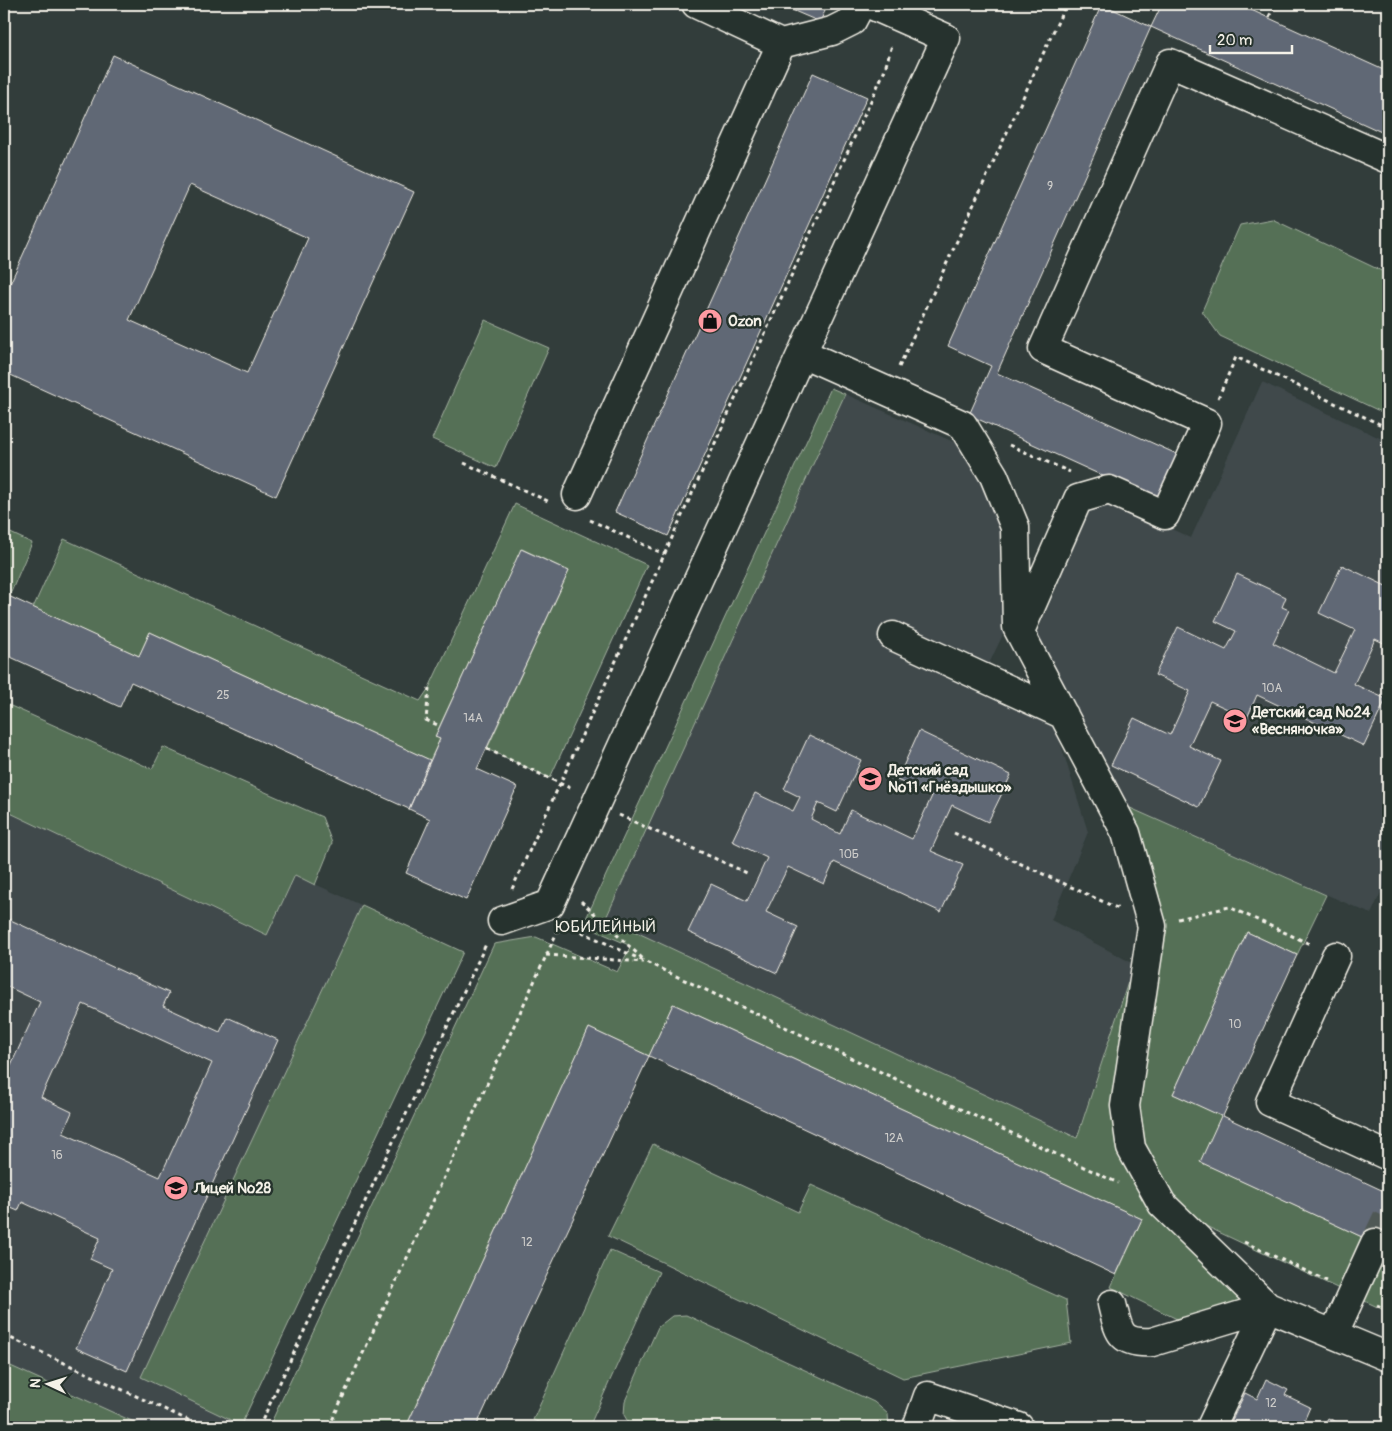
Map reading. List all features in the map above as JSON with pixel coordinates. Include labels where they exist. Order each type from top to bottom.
[{"type":"street","points":[[696,4],[781,44],[832,31],[852,21],[861,4]]},
{"type":"street","points":[[496,928],[550,904],[946,38],[869,4]]},
{"type":"street","points":[[577,495],[781,44]]},
{"type":"street","points":[[1020,631],[1078,499],[1109,490],[1165,515],[1207,423],[1043,349],[1170,63],[1388,159]]},
{"type":"street","points":[[802,353],[963,425],[994,476],[1014,527],[1017,627],[1126,833],[1152,926],[1125,1106],[1131,1148],[1162,1204],[1268,1306],[1388,1358]]},
{"type":"street","points":[[892,636],[1064,716]]},
{"type":"street","points":[[1336,956],[1270,1102],[1388,1156]]},
{"type":"street","points":[[1334,1333],[1376,1243]]},
{"type":"street","points":[[1112,1304],[1120,1334],[1133,1343],[1152,1342],[1268,1306]]},
{"type":"street","points":[[1211,1427],[1268,1306]]},
{"type":"street","points":[[917,1427],[928,1396],[1018,1427]]},
{"type":"path","points":[[890,365],[898,368],[1066,4]]},
{"type":"path","points":[[1269,18],[1275,4]]},
{"type":"path","points":[[509,894],[884,72],[899,17]]},
{"type":"path","points":[[1207,423],[1236,357],[1388,428]]},
{"type":"path","points":[[1006,444],[1109,490]]},
{"type":"path","points":[[430,688],[426,720],[440,726]]},
{"type":"path","points":[[954,833],[1152,926],[1229,907],[1336,956]]},
{"type":"path","points":[[574,895],[646,962]]},
{"type":"path","points":[[329,1427],[562,922],[1162,1204]]},
{"type":"path","points":[[258,1427],[496,928]]},
{"type":"path","points":[[546,955],[646,962]]},
{"type":"path","points":[[1235,1238],[1388,1310]]},
{"type":"path","points":[[4,1335],[203,1427]]},
{"type":"shaded area","name":"Детский сад №24 «Весняночка»","points":[[1262,382],[1388,442],[1388,877],[1371,914],[1128,807],[1036,635],[1089,512],[1114,503],[1191,538]]},
{"type":"shaded area","name":"Детский сад №11 «Гнёздышко»","points":[[845,394],[965,447],[1004,526],[1007,626],[976,691],[1055,726],[1088,832],[1051,920],[1134,964],[1076,1138],[606,918]]},
{"type":"shaded area","name":"Лицей №28","points":[[4,810],[267,935],[295,875],[460,950],[236,1427],[4,1427]]},
{"type":"green space","points":[[1272,219],[1388,274],[1388,415],[1220,336],[1202,311],[1240,225]]},
{"type":"green space","points":[[485,320],[549,348],[496,468],[432,439]]},
{"type":"green space","points":[[831,388],[845,394],[606,918],[1077,1138],[1134,964],[1128,1167],[1248,1300],[1179,1320],[1111,1287],[1142,1219],[673,1004],[649,1056],[589,1028],[406,1427],[269,1427],[494,944],[536,937],[617,972],[631,946],[583,925]]},
{"type":"green space","points":[[515,504],[647,565],[550,778],[487,749],[569,571],[522,549],[435,736],[440,739],[430,760],[150,632],[139,656],[33,608],[64,539],[420,701],[429,688]]},
{"type":"green space","points":[[4,530],[32,543],[9,597],[4,594]]},
{"type":"green space","points":[[4,703],[152,769],[163,747],[322,817],[332,843],[315,885],[295,875],[267,935],[4,810]]},
{"type":"green space","points":[[1128,807],[1326,895],[1297,955],[1247,932],[1173,1094],[1223,1116],[1201,1162],[1388,1249],[1388,1312],[1176,1212],[1136,1146],[1132,1107],[1161,917]]},
{"type":"green space","points":[[362,905],[463,952],[241,1425],[141,1377]]},
{"type":"green space","points":[[653,1144],[798,1212],[811,1185],[1066,1300],[1071,1343],[903,1378],[608,1236]]},
{"type":"green space","points":[[610,1250],[659,1272],[589,1427],[550,1427],[533,1420]]},
{"type":"green space","points":[[686,1315],[874,1402],[888,1414],[889,1427],[631,1427],[624,1415],[625,1401],[658,1327],[672,1316]]},
{"type":"green space","points":[[4,1363],[145,1427],[4,1427]]},
{"type":"building","points":[[778,4],[828,4],[820,22]]},
{"type":"building","points":[[1102,4],[1151,27],[997,373],[1179,455],[1158,501],[969,415],[991,366],[948,346]]},
{"type":"building","points":[[1162,4],[1238,4],[1388,72],[1388,135],[1151,27]]},
{"type":"building","points":[[113,55],[414,192],[276,496],[4,372],[4,297]]},
{"type":"building","points":[[813,73],[867,97],[668,536],[615,512]]},
{"type":"building","points":[[190,185],[308,238],[247,373],[129,320]]},
{"type":"building","points":[[521,549],[569,571],[477,769],[517,787],[466,900],[406,873],[430,819],[409,809],[440,739],[435,737]]},
{"type":"building","points":[[1342,565],[1388,587],[1388,645],[1375,639],[1354,684],[1386,699],[1364,746],[1257,695],[1247,718],[1210,701],[1189,746],[1221,761],[1199,807],[1111,765],[1134,718],[1170,735],[1190,691],[1155,675],[1178,627],[1226,650],[1236,631],[1215,621],[1237,574],[1286,597],[1282,607],[1289,610],[1273,643],[1334,673],[1355,630],[1319,613]]},
{"type":"building","points":[[4,594],[139,656],[150,632],[430,760],[409,809],[131,682],[120,707],[4,654]]},
{"type":"building","points":[[919,731],[1011,775],[988,822],[952,805],[931,851],[963,865],[941,912],[834,862],[824,884],[788,867],[766,912],[798,927],[777,973],[688,932],[711,884],[747,901],[767,858],[732,841],[755,793],[793,811],[800,797],[784,789],[809,735],[861,760],[837,812],[818,803],[811,819],[840,834],[851,810],[912,839],[932,796],[897,780]]},
{"type":"building","points":[[4,917],[169,993],[163,1006],[220,1032],[227,1017],[278,1040],[127,1371],[76,1348],[112,1269],[90,1259],[100,1238],[22,1202],[18,1211],[4,1205],[4,1064],[10,1067],[40,1002],[4,985]],"holes":[[[83,1004],[212,1063],[160,1177],[63,1133],[72,1112],[41,1097]]]},
{"type":"building","points":[[1247,932],[1297,955],[1223,1116],[1388,1193],[1388,1249],[1200,1162],[1221,1116],[1173,1094]]},
{"type":"building","points":[[673,1004],[1142,1219],[1116,1275],[649,1056]]},
{"type":"building","points":[[589,1028],[649,1056],[476,1427],[406,1427]]},
{"type":"building","points":[[1266,1379],[1288,1390],[1285,1395],[1310,1407],[1304,1421],[1317,1427],[1242,1427],[1231,1422],[1245,1393],[1257,1399]]},
{"type":"building","points":[[1328,1418],[1347,1427],[1323,1427]]},
{"type":"tunnel","points":[[1375,1243],[1388,1215]]},
{"type":"place","name":"Ozon","points":[[710,321]]},
{"type":"place","name":"Детский сад №24 «Весняночка»","points":[[1235,721]]},
{"type":"place","name":"Детский сад №11 «Гнёздышко»","points":[[870,779]]},
{"type":"place","name":"Лицей №28","points":[[176,1188]]},
{"type":"district","name":"ЮБИЛЕЙНЫЙ","points":[[606,927]]}]
